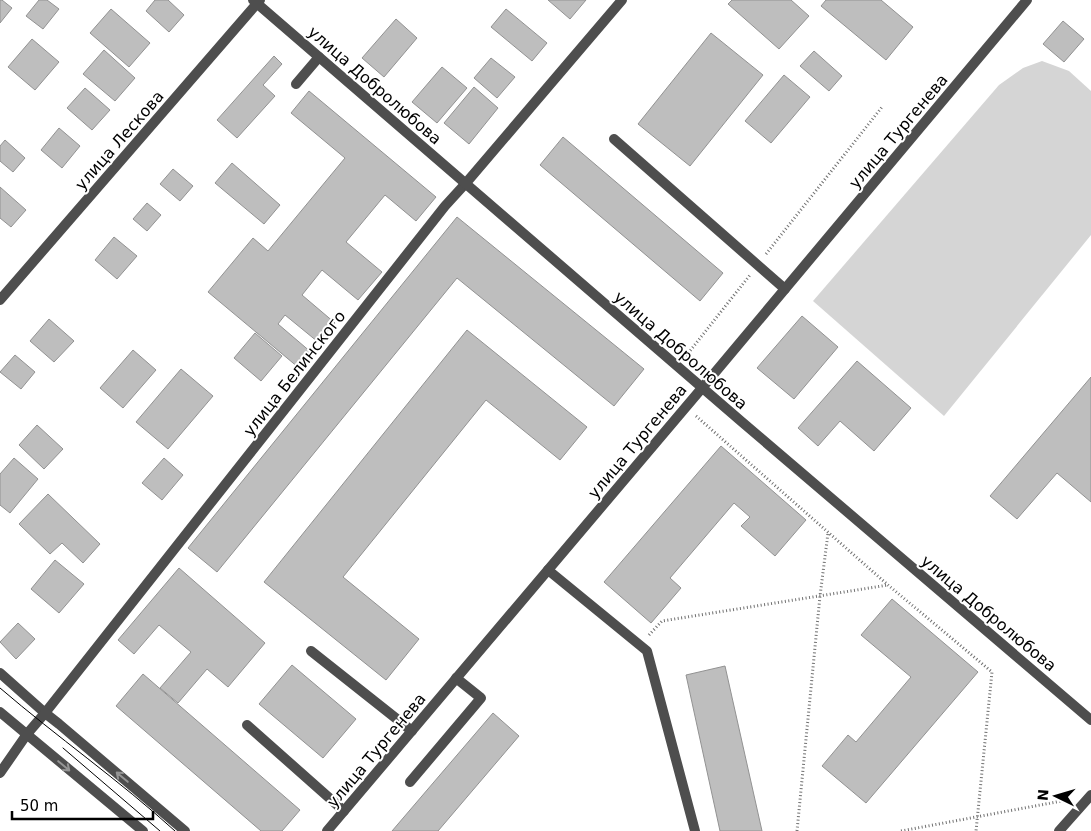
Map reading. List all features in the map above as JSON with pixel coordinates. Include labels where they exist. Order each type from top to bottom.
[{"type":"street","name":"улица Белинского","points":[[0,774],[27,734],[45,714],[445,206],[622,0]]},
{"type":"street","name":"улица Тургенева","points":[[327,831],[1027,0]]},
{"type":"street","name":"улица Добролюбова","points":[[257,1],[319,57],[702,388],[1091,720]]},
{"type":"street","name":"улица Лескова","points":[[0,300],[257,1]]},
{"type":"street","points":[[296,84],[319,57]]},
{"type":"street","points":[[614,139],[785,289]]},
{"type":"street","points":[[548,570],[648,651],[694,831]]},
{"type":"street","points":[[311,651],[412,731]]},
{"type":"street","points":[[0,673],[45,714],[186,831]]},
{"type":"street","points":[[410,782],[481,698],[456,678]]},
{"type":"street","points":[[0,712],[142,831]]},
{"type":"street","points":[[248,725],[344,811]]},
{"type":"street","points":[[1059,831],[1091,794]]},
{"type":"path","points":[[677,366],[882,107]]},
{"type":"path","points":[[686,407],[888,585],[992,672],[976,831]]},
{"type":"path","points":[[797,831],[828,533]]},
{"type":"path","points":[[640,644],[662,621],[888,585]]},
{"type":"path","points":[[901,831],[1073,799]]},
{"type":"shaded area","points":[[1042,61],[1069,71],[1091,91],[1091,235],[944,416],[813,301],[999,85],[1023,68]]},
{"type":"building","points":[[0,0],[12,8],[0,23]]},
{"type":"building","points":[[39,0],[47,0],[59,9],[43,29],[26,16]]},
{"type":"building","points":[[155,0],[168,0],[184,15],[169,32],[146,11]]},
{"type":"building","points":[[548,0],[586,0],[570,19]]},
{"type":"building","points":[[732,0],[791,0],[809,16],[779,49],[728,4]]},
{"type":"building","points":[[826,0],[881,0],[913,27],[886,60],[821,6]]},
{"type":"building","points":[[111,9],[150,43],[129,67],[90,33]]},
{"type":"building","points":[[506,9],[547,43],[532,61],[491,27]]},
{"type":"building","points":[[396,19],[417,38],[384,77],[362,58]]},
{"type":"building","points":[[1063,21],[1084,39],[1064,62],[1043,44]]},
{"type":"building","points":[[711,33],[763,75],[690,166],[638,124]]},
{"type":"building","points":[[32,39],[59,62],[35,90],[8,67]]},
{"type":"building","points":[[104,50],[135,78],[115,101],[83,74]]},
{"type":"building","points":[[814,51],[842,76],[829,91],[800,66]]},
{"type":"building","points":[[274,56],[282,64],[263,85],[275,96],[237,138],[217,120]]},
{"type":"building","points":[[491,58],[515,77],[497,98],[474,78]]},
{"type":"building","points":[[442,67],[467,88],[437,123],[412,102]]},
{"type":"building","points":[[784,75],[810,97],[771,143],[745,121]]},
{"type":"building","points":[[474,87],[498,108],[469,144],[444,123]]},
{"type":"building","points":[[85,88],[110,110],[92,130],[67,108]]},
{"type":"building","points":[[309,91],[436,197],[416,221],[385,195],[346,242],[382,272],[358,300],[322,270],[302,295],[335,323],[318,342],[285,315],[278,324],[312,353],[299,368],[208,292],[253,238],[268,251],[345,158],[291,113]]},
{"type":"building","points":[[59,128],[80,146],[62,168],[41,150]]},
{"type":"building","points":[[563,137],[723,273],[700,301],[540,165]]},
{"type":"building","points":[[5,140],[25,158],[13,172],[0,161],[0,146]]},
{"type":"building","points":[[232,163],[280,205],[264,224],[215,183]]},
{"type":"building","points":[[173,169],[193,186],[180,201],[160,184]]},
{"type":"building","points":[[0,187],[26,210],[11,227],[0,218]]},
{"type":"building","points":[[147,203],[161,215],[147,231],[133,219]]},
{"type":"building","points":[[457,217],[644,369],[614,406],[457,278],[217,572],[188,548]]},
{"type":"building","points":[[114,237],[137,256],[117,279],[95,260]]},
{"type":"building","points":[[802,316],[838,347],[794,399],[757,368]]},
{"type":"building","points":[[49,319],[74,341],[54,362],[30,341]]},
{"type":"building","points":[[467,330],[587,427],[560,460],[486,400],[343,577],[419,639],[386,680],[264,582]]},
{"type":"building","points":[[255,333],[282,356],[261,381],[234,358]]},
{"type":"building","points":[[133,350],[156,370],[123,408],[100,388]]},
{"type":"building","points":[[15,355],[35,372],[21,389],[0,372]]},
{"type":"building","points":[[857,361],[911,408],[874,451],[840,421],[818,446],[798,428]]},
{"type":"building","points":[[181,369],[213,396],[168,449],[136,422]]},
{"type":"building","points":[[1091,377],[1091,502],[1057,473],[1017,519],[990,496]]},
{"type":"building","points":[[37,425],[63,449],[44,469],[19,445]]},
{"type":"building","points":[[721,446],[806,520],[775,556],[741,526],[750,517],[734,503],[670,578],[681,588],[651,623],[604,582]]},
{"type":"building","points":[[14,458],[38,479],[10,513],[0,505],[0,474]]},
{"type":"building","points":[[164,458],[183,475],[162,500],[142,483]]},
{"type":"building","points":[[48,494],[100,544],[83,563],[62,543],[50,554],[19,524]]},
{"type":"building","points":[[55,560],[84,584],[59,613],[31,589]]},
{"type":"building","points":[[179,568],[265,643],[228,687],[207,669],[178,703],[160,688],[191,652],[159,625],[134,654],[118,640]]},
{"type":"building","points":[[892,599],[978,672],[866,803],[822,766],[848,735],[856,742],[911,677],[861,635]]},
{"type":"building","points":[[18,623],[35,639],[16,659],[0,642]]},
{"type":"building","points":[[292,665],[356,719],[323,758],[259,704]]},
{"type":"building","points":[[725,666],[762,831],[720,831],[686,675]]},
{"type":"building","points":[[143,674],[300,810],[282,831],[261,831],[116,706]]},
{"type":"building","points":[[493,713],[519,736],[438,831],[392,831]]},
{"type":"tram line","points":[[0,688],[175,831]]},
{"type":"tram line","points":[[63,748],[160,831]]}]
